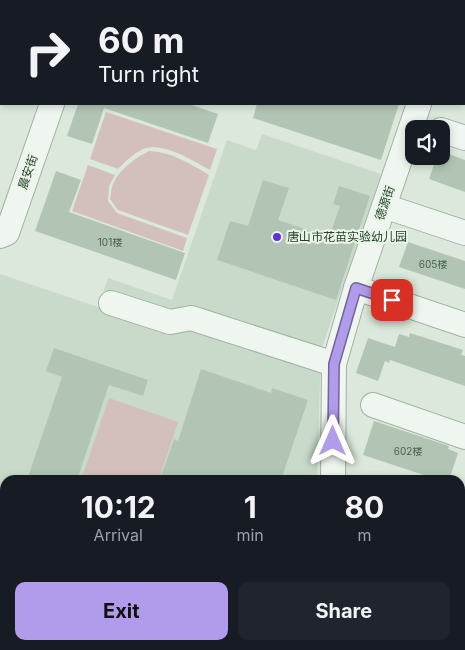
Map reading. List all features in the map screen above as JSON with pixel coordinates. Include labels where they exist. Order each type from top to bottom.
[{"type":"street","name":"晨安街","points":[[0,225],[41,105]]},
{"type":"street","name":"晨安街","points":[[0,236],[7,233],[52,105]]},
{"type":"street","points":[[416,112],[426,120]]},
{"type":"street","name":"德源街","points":[[333,475],[334,364],[356,288],[416,112]]},
{"type":"street","points":[[450,133],[465,138]]},
{"type":"street","points":[[384,206],[465,233]]},
{"type":"street","points":[[356,288],[465,325]]},
{"type":"street","points":[[111,303],[170,322],[190,318],[334,364]]},
{"type":"street","points":[[373,406],[465,437]]},
{"type":"shaded area","points":[[106,112],[217,149],[210,170],[178,153],[151,147],[133,155],[118,169],[90,159]]},
{"type":"shaded area","points":[[262,134],[381,174],[321,351],[317,475],[0,475],[0,274],[98,307],[108,278],[172,300],[227,140],[256,150]]},
{"type":"shaded area","points":[[149,151],[173,156],[209,175],[188,235],[118,210],[110,199],[114,181],[122,170],[132,161]]},
{"type":"shaded area","points":[[88,165],[115,175],[109,186],[108,201],[117,213],[187,238],[183,251],[72,211]]},
{"type":"shaded area","points":[[109,398],[178,422],[161,475],[83,475]]},
{"type":"building","points":[[78,105],[192,105],[218,114],[208,143],[104,108],[92,144],[67,136]]},
{"type":"building","points":[[257,105],[399,105],[381,160],[253,118]]},
{"type":"building","points":[[450,154],[465,160],[465,192],[429,179],[434,165],[450,165]]},
{"type":"building","points":[[56,171],[81,180],[69,212],[185,253],[176,280],[35,231]]},
{"type":"building","points":[[263,180],[289,188],[278,220],[329,237],[340,206],[333,204],[339,186],[370,196],[336,300],[217,260],[230,221],[248,226]]},
{"type":"building","points":[[408,242],[465,261],[465,289],[399,267]]},
{"type":"building","points":[[410,333],[463,350],[461,355],[465,356],[465,386],[390,360],[389,363],[385,361],[378,381],[356,373],[368,338],[395,347],[399,334],[409,337]]},
{"type":"building","points":[[54,348],[148,380],[143,396],[109,385],[79,475],[29,475],[62,377],[46,371]]},
{"type":"building","points":[[201,369],[271,393],[272,388],[308,400],[283,475],[162,475],[174,439],[178,441]]},
{"type":"building","points":[[374,421],[449,446],[448,449],[458,453],[451,475],[424,475],[363,455]]},
{"type":"place","name":"唐山市花苗实验幼儿园","points":[[277,237]]},
{"type":"route","points":[[333,441],[334,364],[356,288],[392,300]]}]
